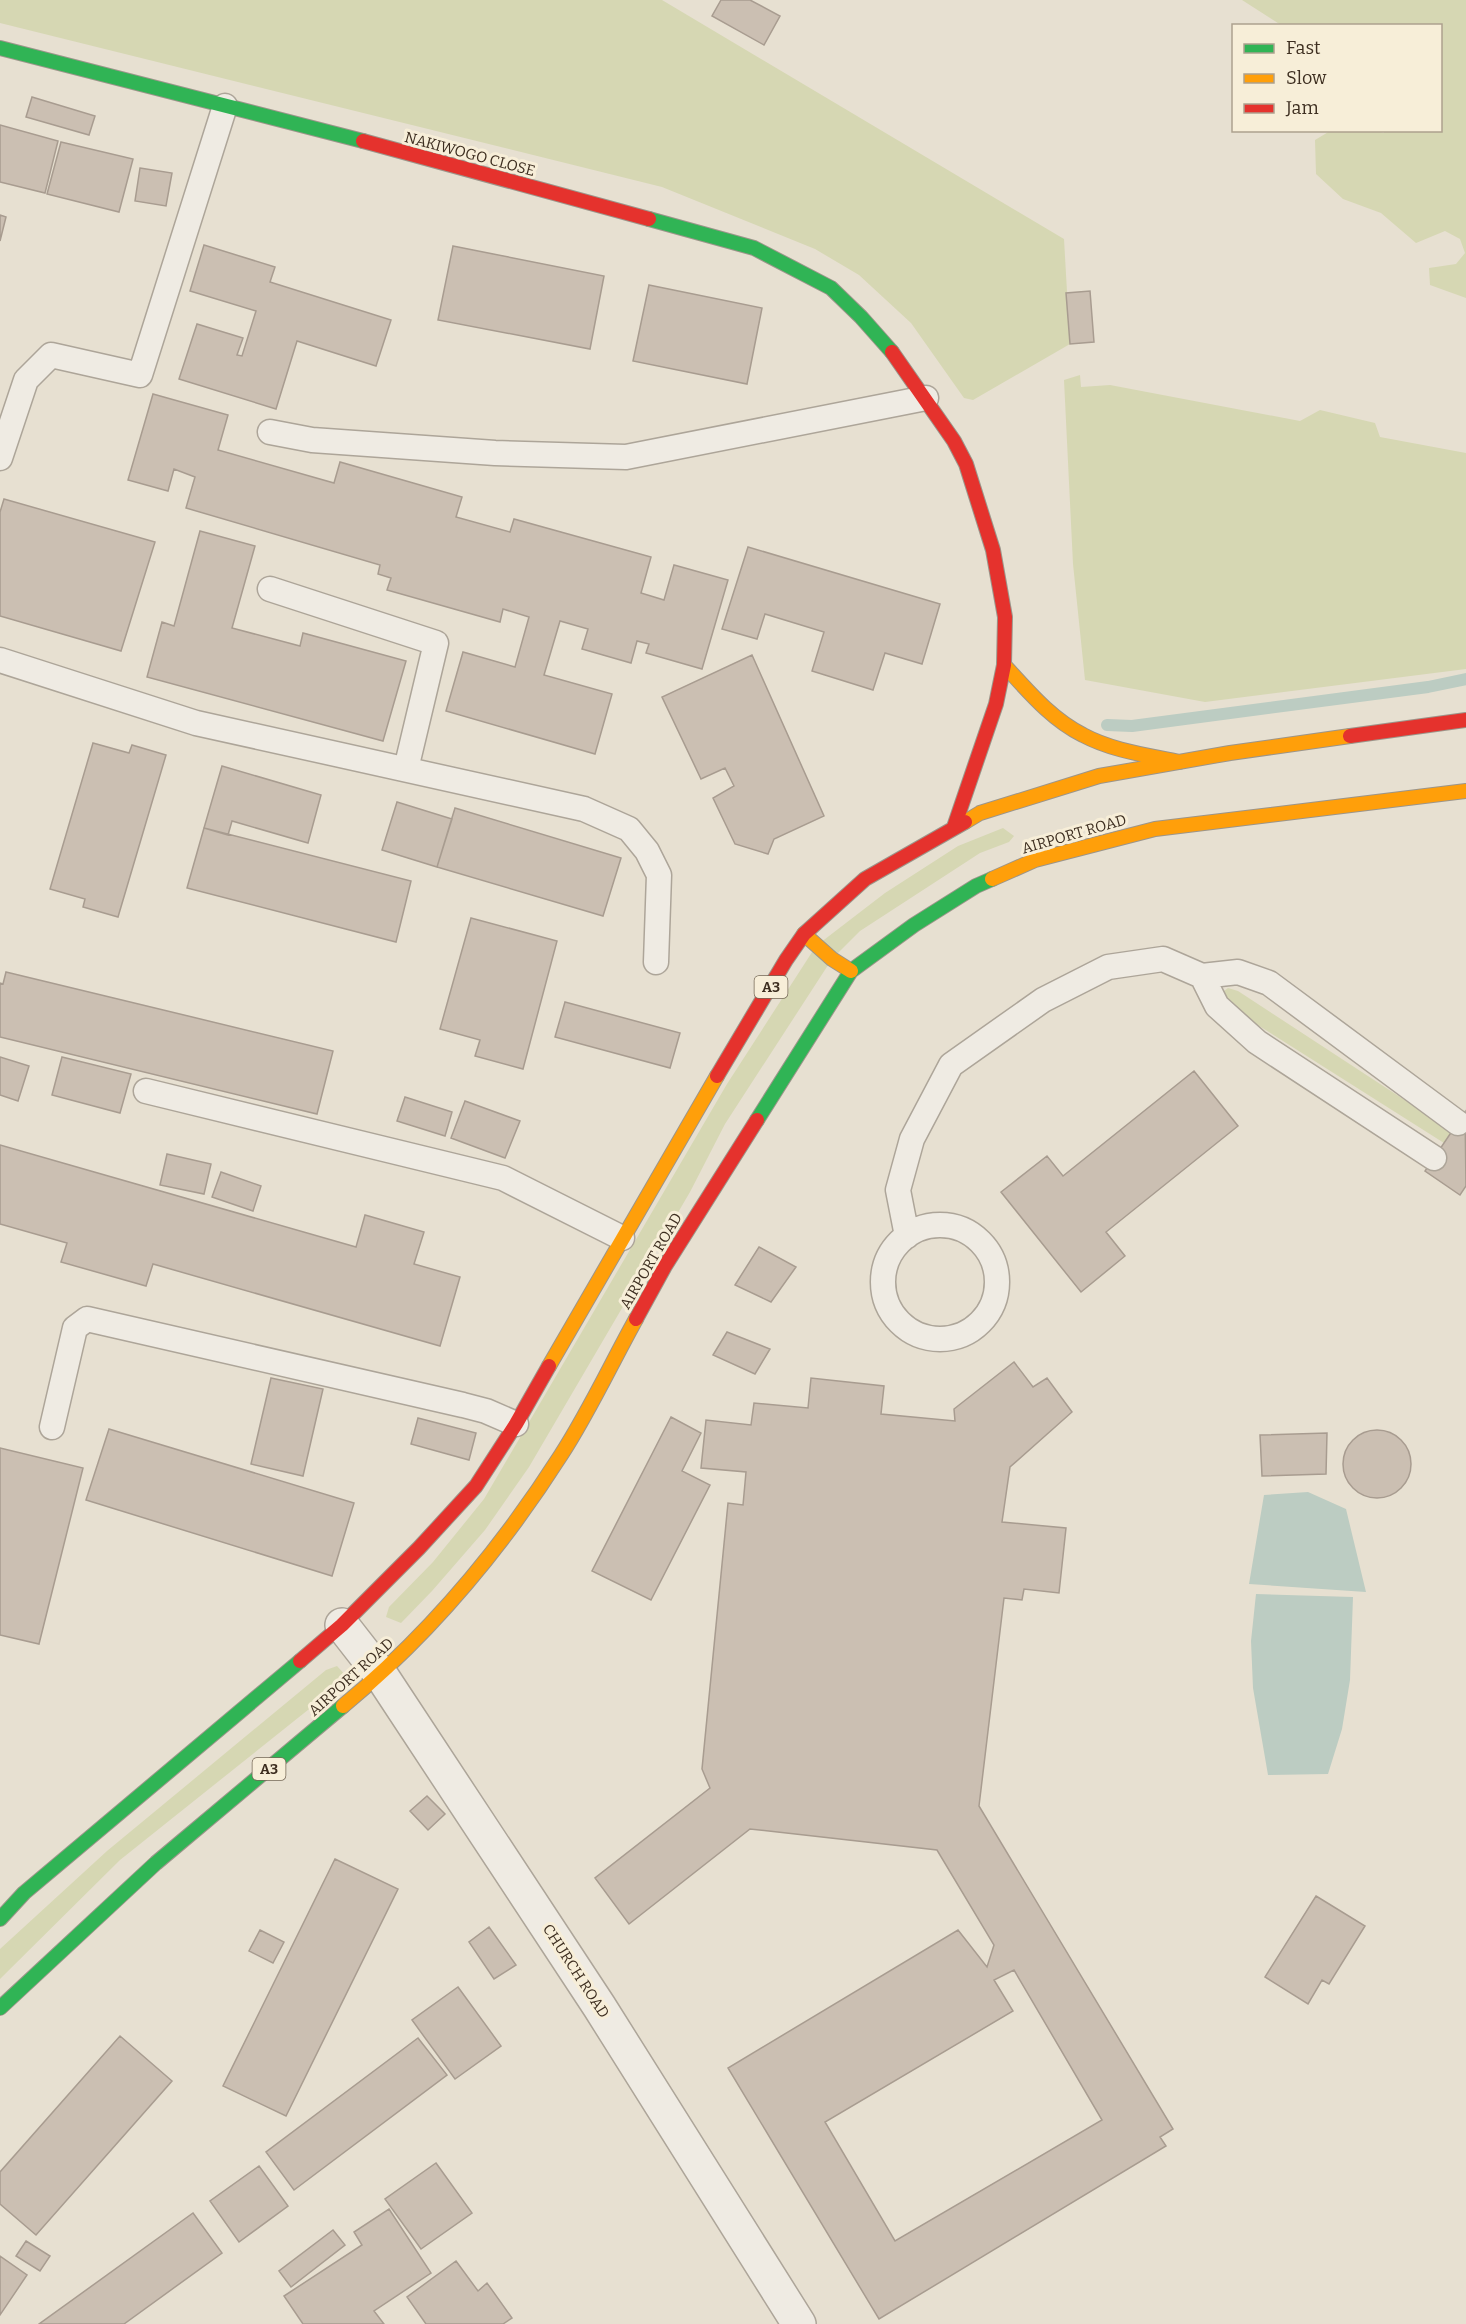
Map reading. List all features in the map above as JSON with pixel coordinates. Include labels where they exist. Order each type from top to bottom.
[{"type":"main road","name":"NAKIWOGO CLOSE","points":[[0,48],[754,248],[831,288],[861,317],[897,358],[954,441],[966,464],[993,550],[1005,617],[1004,665],[996,704],[954,827]]},
{"type":"main road","points":[[1004,665],[1040,704],[1076,731],[1114,748],[1181,762]]},
{"type":"main road","name":"A3","points":[[0,1919],[24,1893],[342,1625],[419,1548],[476,1486],[516,1424],[622,1238],[786,960],[804,934],[865,879],[980,813],[1099,776],[1466,720]]},
{"type":"main road","name":"AIRPORT ROAD","points":[[0,2008],[156,1863],[381,1675],[441,1613],[501,1542],[562,1454],[665,1266],[851,971],[976,886],[1035,860],[1155,829],[1466,791]]},
{"type":"main road","points":[[804,934],[832,959],[851,971]]},
{"type":"street","name":"CHURCH ROAD","points":[[342,1625],[381,1675],[600,2006],[799,2324]]},
{"type":"lane","points":[[0,458],[26,380],[51,356],[140,375],[225,106]]},
{"type":"lane","points":[[270,432],[312,440],[484,453],[626,458],[926,398]]},
{"type":"lane","points":[[270,589],[436,643],[406,769]]},
{"type":"lane","points":[[0,660],[196,723],[584,809],[629,829],[647,851],[659,875],[657,962]]},
{"type":"lane","points":[[907,1236],[898,1190],[912,1139],[951,1065],[1043,1000],[1108,967],[1163,959],[1202,976],[1238,972],[1269,983],[1458,1123]]},
{"type":"lane","points":[[1202,976],[1217,1006],[1257,1042],[1434,1158]]},
{"type":"lane","points":[[146,1091],[503,1178],[622,1238]]},
{"type":"lane","points":[[944,1225],[964,1230],[981,1241],[992,1258],[997,1277],[996,1296],[988,1315],[973,1329],[955,1338],[935,1340],[916,1335],[900,1324],[888,1308],[883,1288],[884,1268],[893,1250],[907,1236],[925,1227],[944,1225]]},
{"type":"lane","points":[[52,1427],[75,1328],[87,1319],[463,1405],[486,1411],[516,1424]]},
{"type":"lane","points":[[0,1890],[24,1893]]},
{"type":"green space","points":[[0,0],[662,0],[1064,239],[1070,344],[973,400],[964,398],[911,323],[859,275],[815,249],[662,187],[0,23]]},
{"type":"green space","points":[[1242,0],[1466,0],[1466,298],[1430,285],[1429,268],[1456,264],[1465,253],[1460,239],[1445,231],[1416,243],[1381,213],[1343,199],[1316,174],[1315,140],[1328,132],[1442,132],[1442,24],[1279,24]]},
{"type":"green space","points":[[1080,375],[1081,387],[1110,385],[1300,421],[1320,410],[1375,423],[1380,437],[1466,453],[1466,669],[1205,702],[1085,680],[1073,564],[1064,380]]},
{"type":"green space","points":[[1003,828],[1014,836],[1009,842],[980,853],[860,931],[832,959],[725,1124],[690,1192],[529,1467],[485,1530],[432,1591],[401,1623],[386,1617],[389,1607],[433,1562],[484,1499],[727,1084],[816,946],[885,893],[958,846]]},
{"type":"green space","points":[[1228,988],[1238,991],[1452,1131],[1444,1143],[1226,1005],[1220,994]]},
{"type":"green space","points":[[337,1666],[348,1678],[120,1860],[0,1979],[0,1949],[107,1851],[326,1670]]},
{"type":"shaded area","points":[[1308,1492],[1346,1509],[1366,1592],[1249,1584],[1264,1495]]},
{"type":"shaded area","points":[[1256,1594],[1353,1597],[1350,1680],[1342,1729],[1328,1774],[1268,1775],[1253,1688],[1251,1641]]},
{"type":"building","points":[[721,0],[750,0],[780,16],[764,45],[712,16]]},
{"type":"building","points":[[32,97],[95,116],[89,135],[26,117]]},
{"type":"building","points":[[0,125],[58,141],[45,193],[0,182]]},
{"type":"building","points":[[61,142],[133,159],[119,212],[47,194]]},
{"type":"building","points":[[140,168],[172,173],[166,206],[135,201]]},
{"type":"building","points":[[0,215],[6,217],[0,241]]},
{"type":"building","points":[[204,245],[275,267],[270,282],[391,320],[376,366],[297,341],[276,409],[179,379],[197,324],[243,338],[237,355],[242,356],[256,311],[190,291]]},
{"type":"building","points":[[453,246],[604,276],[590,349],[438,320]]},
{"type":"building","points":[[649,285],[762,308],[747,384],[633,361]]},
{"type":"building","points":[[1090,291],[1094,342],[1070,344],[1066,293]]},
{"type":"building","points":[[153,394],[228,415],[218,450],[334,483],[340,462],[462,497],[456,517],[510,532],[514,519],[651,557],[641,593],[664,600],[674,565],[728,580],[702,669],[646,653],[649,644],[637,641],[631,663],[582,649],[588,629],[560,621],[544,675],[612,694],[595,754],[446,711],[463,652],[515,667],[529,617],[503,609],[500,622],[387,590],[391,578],[378,574],[380,565],[186,508],[195,477],[174,469],[168,491],[128,480]]},
{"type":"building","points":[[4,499],[155,542],[121,651],[0,616],[0,512]]},
{"type":"building","points":[[200,531],[255,546],[232,628],[300,646],[303,633],[406,661],[383,741],[147,677],[162,622],[174,626]]},
{"type":"building","points":[[748,547],[940,604],[922,664],[885,653],[873,690],[812,671],[824,632],[765,614],[757,639],[722,629]]},
{"type":"building","points":[[752,655],[824,816],[774,839],[768,854],[735,844],[713,798],[734,786],[725,768],[701,779],[662,697]]},
{"type":"building","points":[[93,743],[129,753],[132,745],[166,755],[118,917],[83,907],[85,899],[50,889]]},
{"type":"building","points":[[222,766],[321,795],[308,843],[232,821],[228,835],[204,828]]},
{"type":"building","points":[[397,802],[452,819],[437,867],[382,850]]},
{"type":"building","points":[[455,808],[621,858],[603,916],[437,867]]},
{"type":"building","points":[[204,828],[411,881],[396,942],[187,888]]},
{"type":"building","points":[[471,918],[557,941],[523,1069],[475,1056],[480,1040],[440,1029]]},
{"type":"building","points":[[6,972],[333,1051],[317,1114],[0,1037],[0,983],[3,984]]},
{"type":"building","points":[[565,1002],[680,1033],[670,1068],[555,1037]]},
{"type":"building","points":[[0,1057],[29,1066],[18,1101],[0,1095]]},
{"type":"building","points":[[62,1057],[131,1074],[120,1113],[52,1095]]},
{"type":"building","points":[[1194,1071],[1238,1126],[1106,1232],[1125,1256],[1081,1292],[1001,1192],[1047,1156],[1063,1176]]},
{"type":"building","points":[[405,1097],[452,1112],[445,1136],[397,1121]]},
{"type":"building","points":[[465,1101],[520,1121],[505,1158],[451,1138]]},
{"type":"building","points":[[1465,1112],[1466,1186],[1460,1195],[1425,1171]]},
{"type":"building","points":[[0,1145],[356,1247],[365,1215],[424,1232],[414,1264],[460,1277],[440,1346],[153,1264],[146,1286],[61,1262],[67,1243],[0,1224]]},
{"type":"building","points":[[167,1154],[211,1164],[204,1194],[160,1185]]},
{"type":"building","points":[[221,1172],[261,1186],[253,1211],[212,1197]]},
{"type":"building","points":[[759,1247],[796,1267],[771,1302],[735,1285]]},
{"type":"building","points":[[727,1332],[770,1349],[755,1374],[713,1355]]},
{"type":"building","points":[[1014,1362],[1033,1387],[1047,1378],[1072,1412],[1010,1467],[1002,1522],[1066,1528],[1059,1593],[1024,1589],[1022,1600],[1004,1598],[979,1806],[1173,2129],[1160,2137],[1166,2146],[879,2319],[728,2068],[958,1930],[987,1967],[994,1945],[937,1850],[750,1829],[629,1924],[595,1878],[710,1788],[702,1769],[728,1503],[743,1505],[746,1472],[701,1468],[706,1420],[751,1425],[754,1403],[808,1408],[811,1378],[884,1386],[881,1414],[955,1421],[954,1409]],"holes":[[[1014,1970],[1102,2120],[895,2241],[825,2122],[1013,2011],[994,1980]]]},
{"type":"building","points":[[271,1378],[323,1389],[303,1476],[251,1464]]},
{"type":"building","points":[[671,1417],[701,1433],[682,1471],[710,1485],[651,1600],[592,1571]]},
{"type":"building","points":[[418,1418],[476,1433],[469,1460],[411,1444]]},
{"type":"building","points":[[109,1429],[354,1503],[332,1576],[86,1500]]},
{"type":"building","points":[[1377,1430],[1390,1433],[1401,1440],[1408,1451],[1411,1464],[1408,1477],[1401,1488],[1390,1495],[1377,1498],[1364,1495],[1353,1488],[1346,1477],[1343,1464],[1346,1451],[1353,1440],[1364,1433]]},
{"type":"building","points":[[1327,1433],[1326,1474],[1262,1476],[1260,1435]]},
{"type":"building","points":[[0,1448],[83,1468],[39,1644],[0,1635]]},
{"type":"building","points":[[427,1796],[445,1814],[428,1830],[410,1811]]},
{"type":"building","points":[[335,1859],[398,1889],[286,2116],[223,2086]]},
{"type":"building","points":[[1316,1896],[1365,1926],[1329,1984],[1322,1980],[1308,2004],[1265,1977]]},
{"type":"building","points":[[489,1927],[516,1965],[494,1979],[469,1942]]},
{"type":"building","points":[[260,1930],[284,1942],[273,1963],[249,1951]]},
{"type":"building","points":[[458,1987],[501,2046],[455,2079],[412,2020]]},
{"type":"building","points":[[120,2036],[172,2081],[36,2235],[0,2204],[0,2172]]},
{"type":"building","points":[[418,2038],[447,2075],[294,2190],[266,2152]]},
{"type":"building","points":[[436,2163],[472,2213],[421,2249],[385,2199]]},
{"type":"building","points":[[259,2166],[288,2206],[239,2242],[210,2201]]},
{"type":"building","points":[[389,2209],[431,2273],[374,2311],[384,2324],[303,2324],[284,2296],[362,2245],[354,2232]]},
{"type":"building","points":[[193,2213],[222,2253],[124,2324],[39,2324]]},
{"type":"building","points":[[333,2230],[345,2245],[291,2287],[279,2271]]},
{"type":"building","points":[[26,2241],[50,2256],[40,2271],[16,2256]]},
{"type":"building","points":[[0,2256],[27,2275],[0,2315]]},
{"type":"building","points":[[456,2261],[478,2291],[487,2283],[512,2318],[503,2324],[426,2324],[407,2297]]},
{"type":"waterway","points":[[1107,725],[1132,726],[1428,687],[1466,679]]},
{"type":"traffic: fast","points":[[0,48],[363,141]]},
{"type":"traffic: fast","points":[[649,219],[754,248],[831,288],[892,352]]},
{"type":"traffic: fast","points":[[757,1120],[851,971],[914,925],[976,886],[992,879]]},
{"type":"traffic: fast","points":[[0,1919],[24,1893],[300,1661]]},
{"type":"traffic: fast","points":[[0,2008],[156,1863],[343,1706]]},
{"type":"traffic: slow","points":[[1004,665],[1050,713],[1083,735],[1118,749],[1180,762]]},
{"type":"traffic: slow","points":[[965,822],[980,813],[1099,776],[1230,753],[1350,736]]},
{"type":"traffic: slow","points":[[992,879],[1035,860],[1155,829],[1466,791]]},
{"type":"traffic: slow","points":[[804,934],[832,959],[851,971]]},
{"type":"traffic: slow","points":[[549,1366],[717,1076]]},
{"type":"traffic: slow","points":[[343,1706],[375,1679],[434,1620],[514,1524],[571,1439],[636,1319]]},
{"type":"traffic: jam","points":[[363,141],[649,219]]},
{"type":"traffic: jam","points":[[892,352],[954,441],[966,464],[993,550],[1005,617],[1004,665],[996,704],[954,827]]},
{"type":"traffic: jam","points":[[1350,736],[1466,720]]},
{"type":"traffic: jam","points":[[717,1076],[804,934],[865,879],[965,822]]},
{"type":"traffic: jam","points":[[636,1319],[665,1266],[757,1120]]},
{"type":"traffic: jam","points":[[300,1661],[342,1625],[419,1548],[476,1486],[516,1424],[549,1366]]}]
